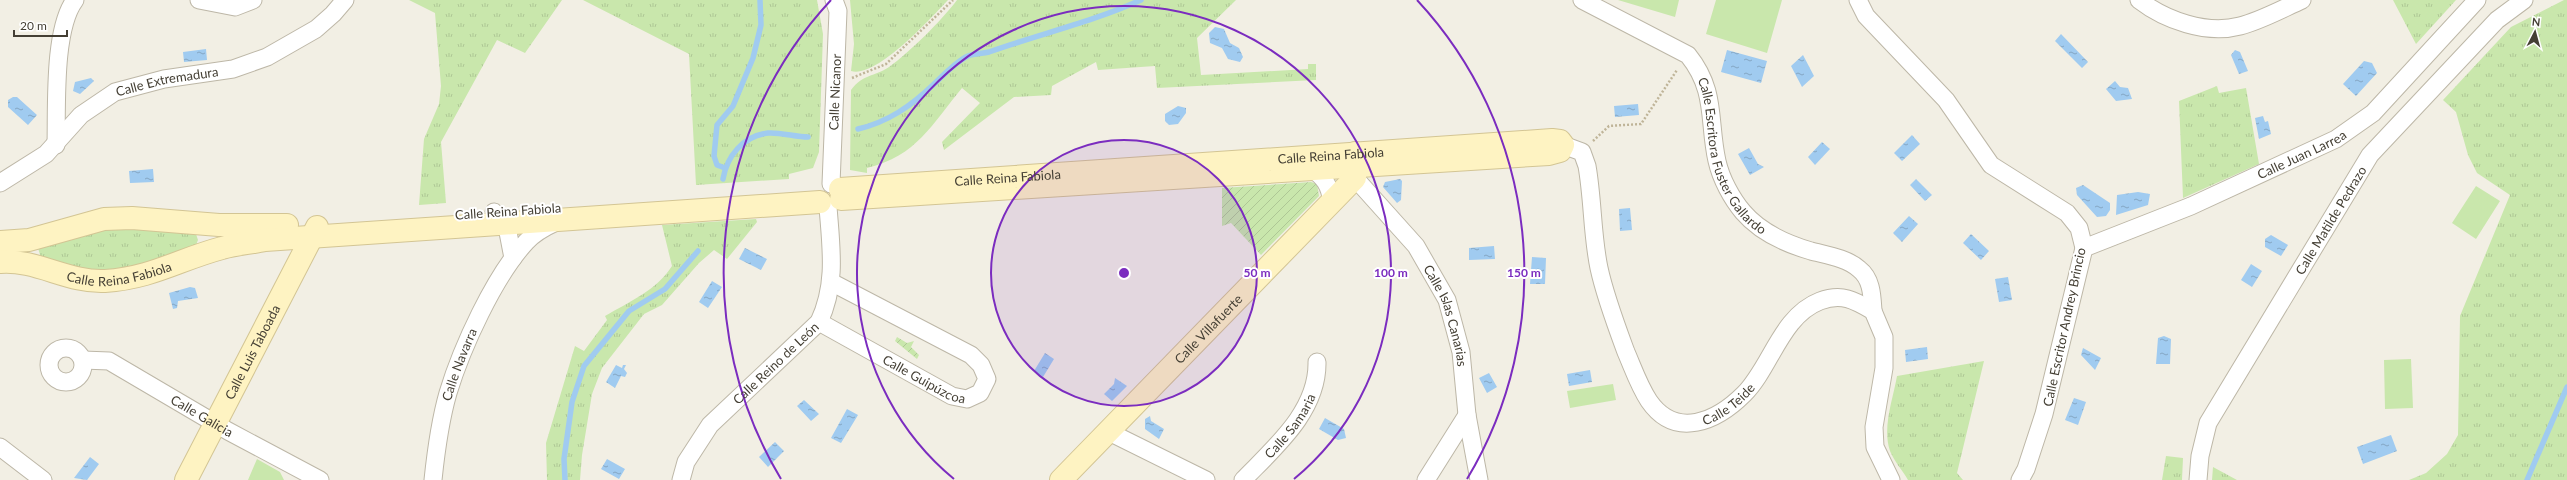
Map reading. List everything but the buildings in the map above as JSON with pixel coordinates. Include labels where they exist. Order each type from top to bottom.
[{"type":"street","points":[[56,145],[61,38],[68,9],[75,0]]},
{"type":"street","points":[[199,0],[235,7],[253,0]]},
{"type":"street","name":"Calle Extremadura","points":[[0,183],[46,154],[56,145],[81,115],[115,92],[164,79],[234,69],[268,57],[316,29],[333,14],[345,0]]},
{"type":"street","name":"Calle Nicanor","points":[[830,195],[838,11],[834,0]]},
{"type":"street","name":"Calle Escritora Fuster Gallardo","points":[[1582,0],[1688,55],[1700,70],[1709,91],[1717,161],[1724,181],[1743,212],[1761,228],[1782,241],[1834,257],[1860,269],[1871,286],[1873,311]]},
{"type":"street","name":"Calle Escritor Andrey Brincio","points":[[1858,0],[1866,16],[1946,100],[1991,164],[2068,213],[2079,228],[2084,248],[2044,414],[2026,469],[2020,480]]},
{"type":"street","points":[[2139,0],[2158,14],[2185,23],[2214,28],[2239,26],[2302,0]]},
{"type":"street","name":"Calle Juan Larrea","points":[[2084,248],[2198,202],[2336,139],[2373,113],[2477,0]]},
{"type":"street","name":"Calle Matilde Pedrazo","points":[[2198,480],[2200,456],[2208,423],[2370,155],[2497,20],[2524,0]]},
{"type":"street","name":"Calle Reina Fabiola","points":[[500,218],[564,219],[830,195],[1311,168],[1556,150]]},
{"type":"street","name":"Calle Teide","points":[[1556,150],[1582,152],[1587,166],[1599,268],[1617,329],[1640,386],[1650,402],[1664,417],[1686,424],[1709,420],[1729,407],[1745,393],[1764,368],[1782,336],[1801,314],[1820,301],[1848,297],[1873,311]]},
{"type":"street","name":"Calle Reina Fabiola","points":[[0,262],[31,266],[76,278],[103,281],[134,278],[223,248],[315,230],[830,195],[1356,165]]},
{"type":"street","name":"Calle Villafuerte","points":[[1061,480],[1332,201],[1356,165]]},
{"type":"street","name":"Calle Islas Canarias","points":[[1356,165],[1416,246],[1447,300],[1461,352],[1467,415],[1479,480]]},
{"type":"street","name":"Calle Reina Fabiola","points":[[1311,168],[1324,178],[1330,187],[1332,201]]},
{"type":"street","name":"Calle Reino de León","points":[[682,480],[686,462],[710,425],[819,322],[828,303],[831,282],[830,195]]},
{"type":"street","name":"Calle Reina Fabiola","points":[[0,242],[28,240],[104,219],[132,218],[197,224],[264,226],[315,230]]},
{"type":"street","points":[[500,218],[512,242],[513,258]]},
{"type":"street","name":"Calle Navarra","points":[[432,480],[448,394],[466,345],[513,258],[526,241],[542,228],[564,219]]},
{"type":"street","points":[[197,224],[207,236],[206,253]]},
{"type":"street","name":"Calle Luis Taboada","points":[[186,480],[214,422],[315,230]]},
{"type":"street","points":[[28,240],[27,258],[31,266]]},
{"type":"street","name":"Calle Guipúzcoa","points":[[819,322],[952,396],[967,399],[980,393],[987,379],[981,365],[971,355],[831,282]]},
{"type":"street","points":[[1873,311],[1884,337],[1884,368],[1874,427],[1875,447],[1891,480]]},
{"type":"street","name":"Calle Galicia","points":[[83,360],[110,361],[214,422],[320,480]]},
{"type":"street","name":"Calle Samaria","points":[[1243,480],[1293,428],[1317,380],[1317,362]]},
{"type":"street","points":[[1426,480],[1467,415]]},
{"type":"street","points":[[1109,432],[1206,480]]},
{"type":"street","points":[[0,447],[43,480]]},
{"type":"path","points":[[847,78],[873,71],[886,64],[953,0]]},
{"type":"path","points":[[1609,126],[1641,124],[1681,64]]},
{"type":"green space","points":[[409,0],[562,0],[525,53],[497,40],[441,142],[446,203],[419,205],[424,139],[439,104],[441,86],[435,13]]},
{"type":"green space","points":[[583,0],[817,0],[823,34],[819,152],[813,168],[789,174],[789,179],[696,185],[689,54]]},
{"type":"green space","points":[[850,0],[948,0],[929,20],[888,57],[874,66],[862,71],[851,71],[854,44]]},
{"type":"green space","points":[[957,0],[1236,0],[1197,38],[1201,75],[1308,69],[1308,64],[1316,64],[1316,80],[1157,88],[1155,66],[1098,70],[1096,62],[1052,86],[1051,95],[1014,97],[944,150],[942,142],[980,103],[962,88],[922,137],[899,156],[884,163],[867,168],[867,173],[850,170],[851,90],[864,78],[889,67],[906,53],[934,26]]},
{"type":"green space","points":[[1618,0],[1679,0],[1675,17]]},
{"type":"green space","points":[[1716,0],[1782,0],[1767,53],[1706,34]]},
{"type":"green space","points":[[2393,0],[2456,0],[2416,44]]},
{"type":"green space","points":[[2564,0],[2567,0],[2567,480],[2409,480],[2426,473],[2447,454],[2458,435],[2460,316],[2510,195],[2477,173],[2468,155],[2456,112],[2443,100],[2511,27]]},
{"type":"green space","points":[[2217,86],[2219,93],[2246,88],[2259,164],[2183,198],[2179,101]]},
{"type":"green space","points":[[1311,182],[1317,184],[1319,196],[1261,255],[1231,223],[1222,226],[1222,188]]},
{"type":"green space","points":[[2476,186],[2500,201],[2476,239],[2452,223]]},
{"type":"green space","points":[[756,219],[757,222],[727,259],[714,250],[699,263],[662,305],[644,314],[602,368],[592,394],[582,455],[580,480],[547,480],[546,443],[575,346],[584,351],[607,320],[605,316],[651,289],[672,266],[662,225]]},
{"type":"green space","points":[[118,223],[195,231],[198,240],[193,252],[103,274],[41,258],[38,248]]},
{"type":"green space","points":[[897,337],[907,343],[914,341],[911,347],[919,355],[917,359],[895,341]]},
{"type":"green space","points":[[2411,359],[2413,408],[2385,409],[2384,360]]},
{"type":"green space","points":[[1984,361],[1957,473],[1963,480],[1908,480],[1890,451],[1887,433],[1897,376]]},
{"type":"green space","points":[[1613,384],[1616,400],[1570,408],[1567,391]]},
{"type":"green space","points":[[2166,456],[2183,458],[2182,480],[2162,480]]},
{"type":"green space","points":[[257,459],[280,472],[284,480],[248,480]]},
{"type":"green space","points":[[2213,467],[2237,480],[2212,480]]},
{"type":"water","points":[[1215,27],[1224,29],[1230,43],[1239,48],[1243,57],[1240,62],[1228,59],[1222,48],[1210,43],[1209,33]]},
{"type":"water","points":[[2061,34],[2088,62],[2082,68],[2055,41]]},
{"type":"water","points":[[206,49],[207,60],[184,62],[183,52]]},
{"type":"water","points":[[1727,50],[1767,61],[1761,83],[1721,72]]},
{"type":"water","points":[[2235,50],[2240,52],[2248,71],[2239,74],[2231,55]]},
{"type":"water","points":[[1803,55],[1814,76],[1802,87],[1791,66]]},
{"type":"water","points":[[2364,61],[2372,63],[2377,73],[2356,96],[2343,84]]},
{"type":"water","points":[[91,78],[94,81],[80,94],[73,91],[75,82]]},
{"type":"water","points":[[2115,81],[2120,87],[2128,88],[2132,99],[2116,101],[2106,89]]},
{"type":"water","points":[[13,97],[17,97],[37,115],[28,125],[8,107],[8,100]]},
{"type":"water","points":[[1638,104],[1639,115],[1615,117],[1614,106]]},
{"type":"water","points":[[1178,106],[1186,108],[1186,113],[1178,124],[1169,125],[1165,121],[1165,114]]},
{"type":"water","points":[[2263,116],[2265,122],[2268,121],[2271,134],[2259,139],[2255,118]]},
{"type":"water","points":[[1912,135],[1920,144],[1902,161],[1894,153]]},
{"type":"water","points":[[1822,142],[1830,149],[1815,165],[1808,157]]},
{"type":"water","points":[[1749,148],[1758,164],[1764,167],[1750,175],[1738,154]]},
{"type":"water","points":[[153,169],[154,182],[130,183],[129,171]]},
{"type":"water","points":[[1400,179],[1402,181],[1401,200],[1397,203],[1383,187],[1385,182]]},
{"type":"water","points":[[1916,179],[1932,195],[1925,201],[1910,185]]},
{"type":"water","points":[[2083,185],[2110,203],[2110,210],[2106,216],[2097,217],[2077,195],[2076,188]]},
{"type":"water","points":[[2138,192],[2150,194],[2148,205],[2116,215],[2117,195]]},
{"type":"water","points":[[1630,208],[1632,230],[1620,231],[1619,209]]},
{"type":"water","points":[[1909,216],[1918,224],[1902,242],[1893,233]]},
{"type":"water","points":[[1971,234],[1989,251],[1981,260],[1963,243]]},
{"type":"water","points":[[2271,235],[2288,245],[2281,256],[2265,247],[2265,239]]},
{"type":"water","points":[[1494,246],[1495,259],[1469,260],[1469,248]]},
{"type":"water","points":[[745,248],[767,259],[761,270],[739,259]]},
{"type":"water","points":[[1532,257],[1546,258],[1545,284],[1530,284]]},
{"type":"water","points":[[2251,264],[2262,271],[2252,287],[2241,280]]},
{"type":"water","points":[[2008,277],[2012,300],[1999,302],[1995,279]]},
{"type":"water","points":[[712,281],[722,287],[708,308],[699,302]]},
{"type":"water","points":[[190,287],[195,288],[198,298],[178,301],[177,308],[173,309],[169,293]]},
{"type":"water","points":[[2164,336],[2171,339],[2170,364],[2156,364],[2158,338]]},
{"type":"water","points":[[1927,347],[1928,359],[1906,362],[1905,350]]},
{"type":"water","points":[[2083,348],[2101,358],[2095,370],[2081,355]]},
{"type":"water","points":[[1045,353],[1054,359],[1043,377],[1034,371]]},
{"type":"water","points":[[616,365],[622,368],[623,365],[626,365],[624,369],[627,373],[625,377],[621,376],[615,388],[606,382]]},
{"type":"water","points":[[1590,370],[1592,382],[1569,386],[1567,374]]},
{"type":"water","points":[[1489,373],[1497,387],[1487,393],[1479,378]]},
{"type":"water","points":[[1115,378],[1127,386],[1112,401],[1104,394],[1114,384]]},
{"type":"water","points":[[2074,398],[2086,402],[2078,425],[2065,420]]},
{"type":"water","points":[[804,400],[819,414],[811,421],[797,406]]},
{"type":"water","points":[[847,409],[858,415],[841,443],[831,438]]},
{"type":"water","points":[[1150,416],[1151,421],[1164,429],[1159,439],[1145,429],[1145,419]]},
{"type":"water","points":[[1325,418],[1344,429],[1346,438],[1338,440],[1319,429]]},
{"type":"water","points":[[2391,435],[2397,451],[2363,464],[2357,447]]},
{"type":"water","points":[[775,442],[784,451],[768,467],[759,457]]},
{"type":"water","points":[[90,457],[99,464],[87,480],[74,478]]},
{"type":"water","points":[[607,459],[625,469],[619,479],[601,469]]},
{"type":"waterway","points":[[725,168],[717,165],[714,156],[717,125],[733,106],[753,58],[761,25],[760,0]]},
{"type":"waterway","points":[[858,129],[889,118],[908,106],[925,93],[954,65],[968,56],[989,52],[1008,46],[1085,21],[1141,0]]},
{"type":"waterway","points":[[723,179],[732,155],[738,148],[751,138],[768,133],[808,137]]},
{"type":"waterway","points":[[565,480],[564,459],[572,402],[584,366],[629,311],[665,289],[698,251]]},
{"type":"waterway","points":[[2527,480],[2567,387]]}]
